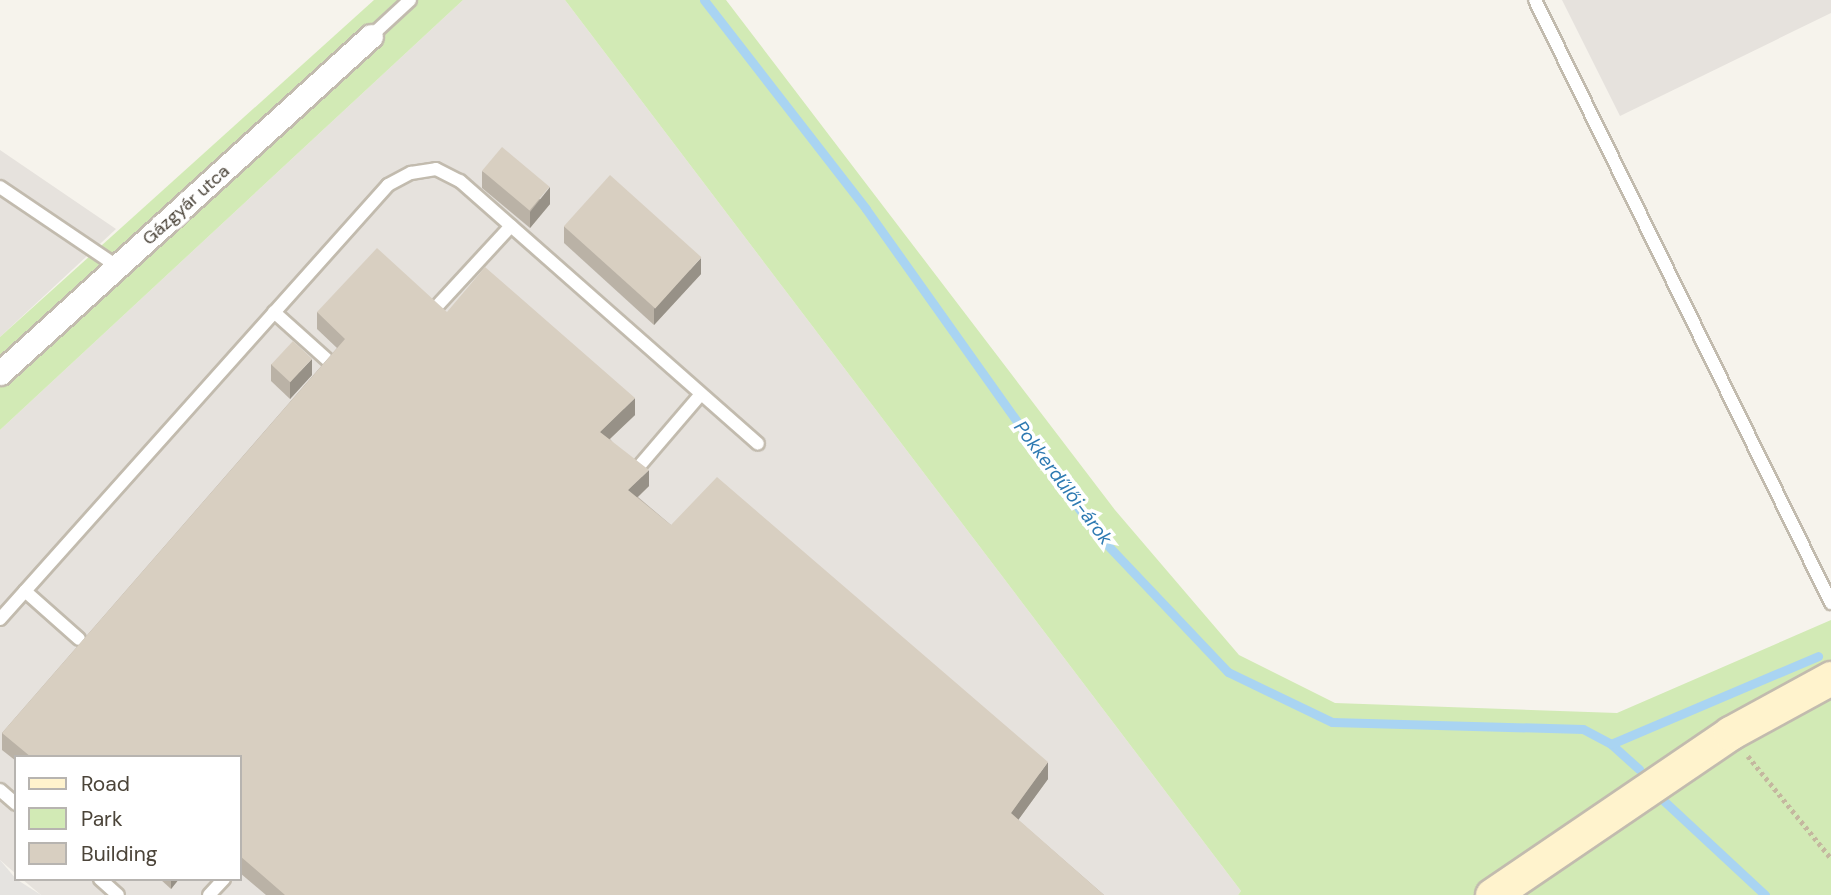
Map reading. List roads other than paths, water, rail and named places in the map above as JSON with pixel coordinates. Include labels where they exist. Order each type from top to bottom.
[{"type":"main road","points":[[1492,895],[1730,733],[1831,678]]},
{"type":"street","name":"Gázgyár utca","points":[[0,373],[372,36]]},
{"type":"lane","points":[[372,36],[410,0]]},
{"type":"lane","points":[[1535,0],[1831,603]]},
{"type":"lane","points":[[0,619],[388,185],[411,173],[436,169],[460,181],[758,444]]},
{"type":"lane","points":[[0,187],[118,267]]},
{"type":"lane","points":[[439,304],[511,226]]},
{"type":"lane","points":[[274,312],[333,365]]},
{"type":"lane","points":[[641,464],[701,394]]},
{"type":"lane","points":[[25,591],[79,639]]},
{"type":"lane","points":[[0,790],[14,802]]},
{"type":"lane","points":[[102,881],[118,895]]},
{"type":"lane","points":[[209,895],[222,881]]},
{"type":"waterway","name":"Pokkerdűlői-árok","points":[[704,0],[866,209],[1096,533],[1228,672],[1332,722],[1583,729],[1611,744],[1639,769]]},
{"type":"waterway","points":[[1611,744],[1818,656]]},
{"type":"waterway","points":[[1664,801],[1765,895]]}]
